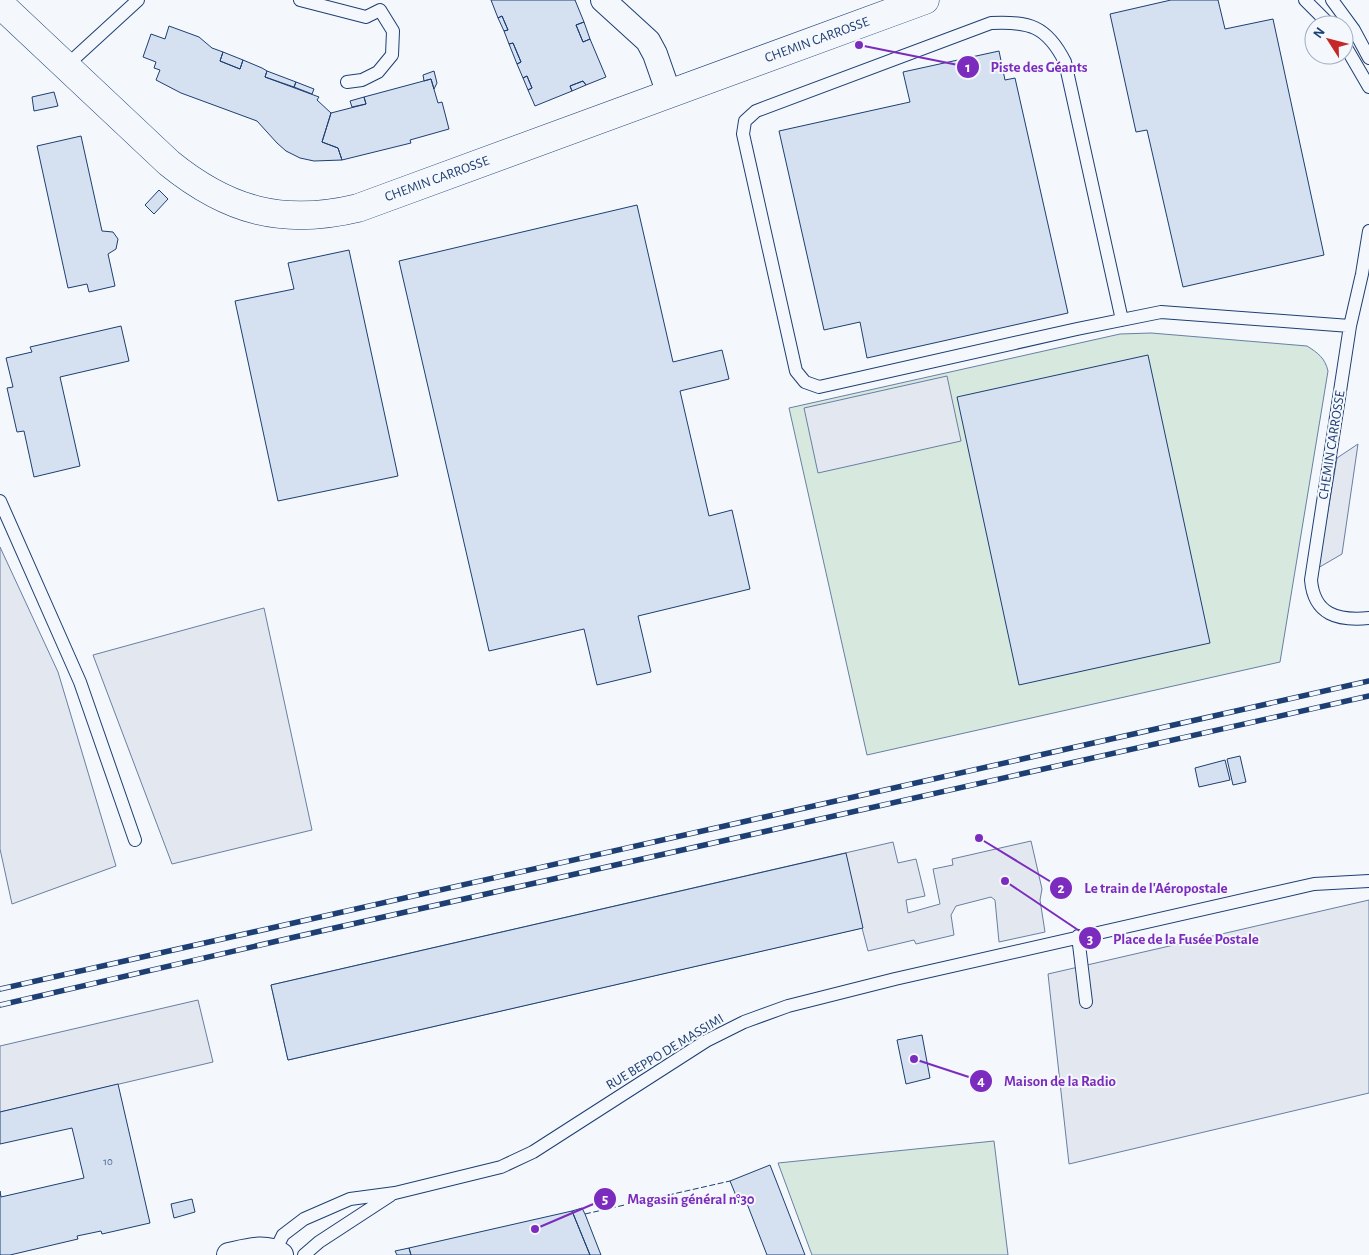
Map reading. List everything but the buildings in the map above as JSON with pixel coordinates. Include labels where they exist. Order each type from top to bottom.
[{"type":"street","points":[[603,0],[648,41],[655,54],[669,94]]},
{"type":"street","name":"CHEMIN CARROSSE","points":[[0,4],[190,181],[214,195],[262,212],[310,216],[334,214],[358,208],[925,0]]},
{"type":"street","points":[[229,1255],[255,1249],[278,1253]]},
{"type":"lane","points":[[66,66],[138,0]]},
{"type":"lane","points":[[300,0],[366,17],[380,10],[393,31],[392,54],[378,72],[362,80],[347,82]]},
{"type":"lane","points":[[1305,0],[1320,15]]},
{"type":"lane","points":[[1332,0],[1354,30],[1369,58]]},
{"type":"lane","points":[[1122,320],[1065,62],[1057,46],[1045,34],[1030,25],[1013,22],[991,24],[756,111],[745,121],[743,134],[796,371],[805,382],[819,387],[1161,312],[1350,326]]},
{"type":"lane","points":[[1354,61],[1369,87]]},
{"type":"lane","name":"CHEMIN CARROSSE","points":[[1369,231],[1362,274],[1350,326],[1312,580],[1312,594],[1318,606],[1331,614],[1348,619],[1369,618]]},
{"type":"lane","points":[[0,501],[80,682],[135,840]]},
{"type":"lane","name":"RUE BEPPO DE MASSIMI","points":[[278,1253],[283,1235],[304,1219],[350,1199],[396,1192],[501,1167],[517,1160],[533,1152],[706,1041],[744,1022],[788,1006],[895,978],[1314,884],[1369,881]]},
{"type":"lane","points":[[1078,936],[1086,1002]]},
{"type":"lane","name":"RUE BEPPO DE MASSIMI","points":[[304,1255],[319,1242],[396,1192]]},
{"type":"shaded area","points":[[1151,333],[1307,346],[1320,356],[1327,366],[1328,371],[1280,662],[867,755],[789,408],[1120,334]]},
{"type":"shaded area","points":[[947,376],[961,441],[818,473],[804,408]]},
{"type":"shaded area","points":[[1358,444],[1342,554],[1318,568],[1337,458]]},
{"type":"shaded area","points":[[0,547],[58,672],[116,866],[12,904],[0,849]]},
{"type":"shaded area","points":[[264,608],[312,830],[172,864],[93,655]]},
{"type":"shaded area","points":[[1031,841],[1042,889],[1040,900],[1045,932],[999,942],[995,900],[991,897],[956,906],[951,915],[954,935],[916,944],[914,940],[868,951],[862,928],[288,1060],[271,985],[893,842],[898,863],[916,859],[925,896],[906,900],[908,913],[940,904],[933,869],[953,865],[952,859]]},
{"type":"shaded area","points":[[1369,900],[1369,1093],[1069,1164],[1048,974]]},
{"type":"shaded area","points":[[198,1000],[213,1062],[0,1112],[0,1046]]},
{"type":"shaded area","points":[[994,1141],[1008,1255],[812,1255],[778,1163]]},
{"type":"railway","points":[[0,989],[1369,681]]},
{"type":"railway","points":[[0,1005],[321,931],[1369,696]]},
{"type":"fence","points":[[585,1214],[730,1181]]},
{"type":"place","name":"Piste des Géants","points":[[859,45]]},
{"type":"place","name":"Le train de l'Aéropostale","points":[[979,838]]},
{"type":"place","name":"Place de la Fusée Postale","points":[[1005,881]]},
{"type":"place","name":"Maison de la Radio","points":[[914,1059]]},
{"type":"place","name":"Magasin général n°30","points":[[535,1229]]}]
